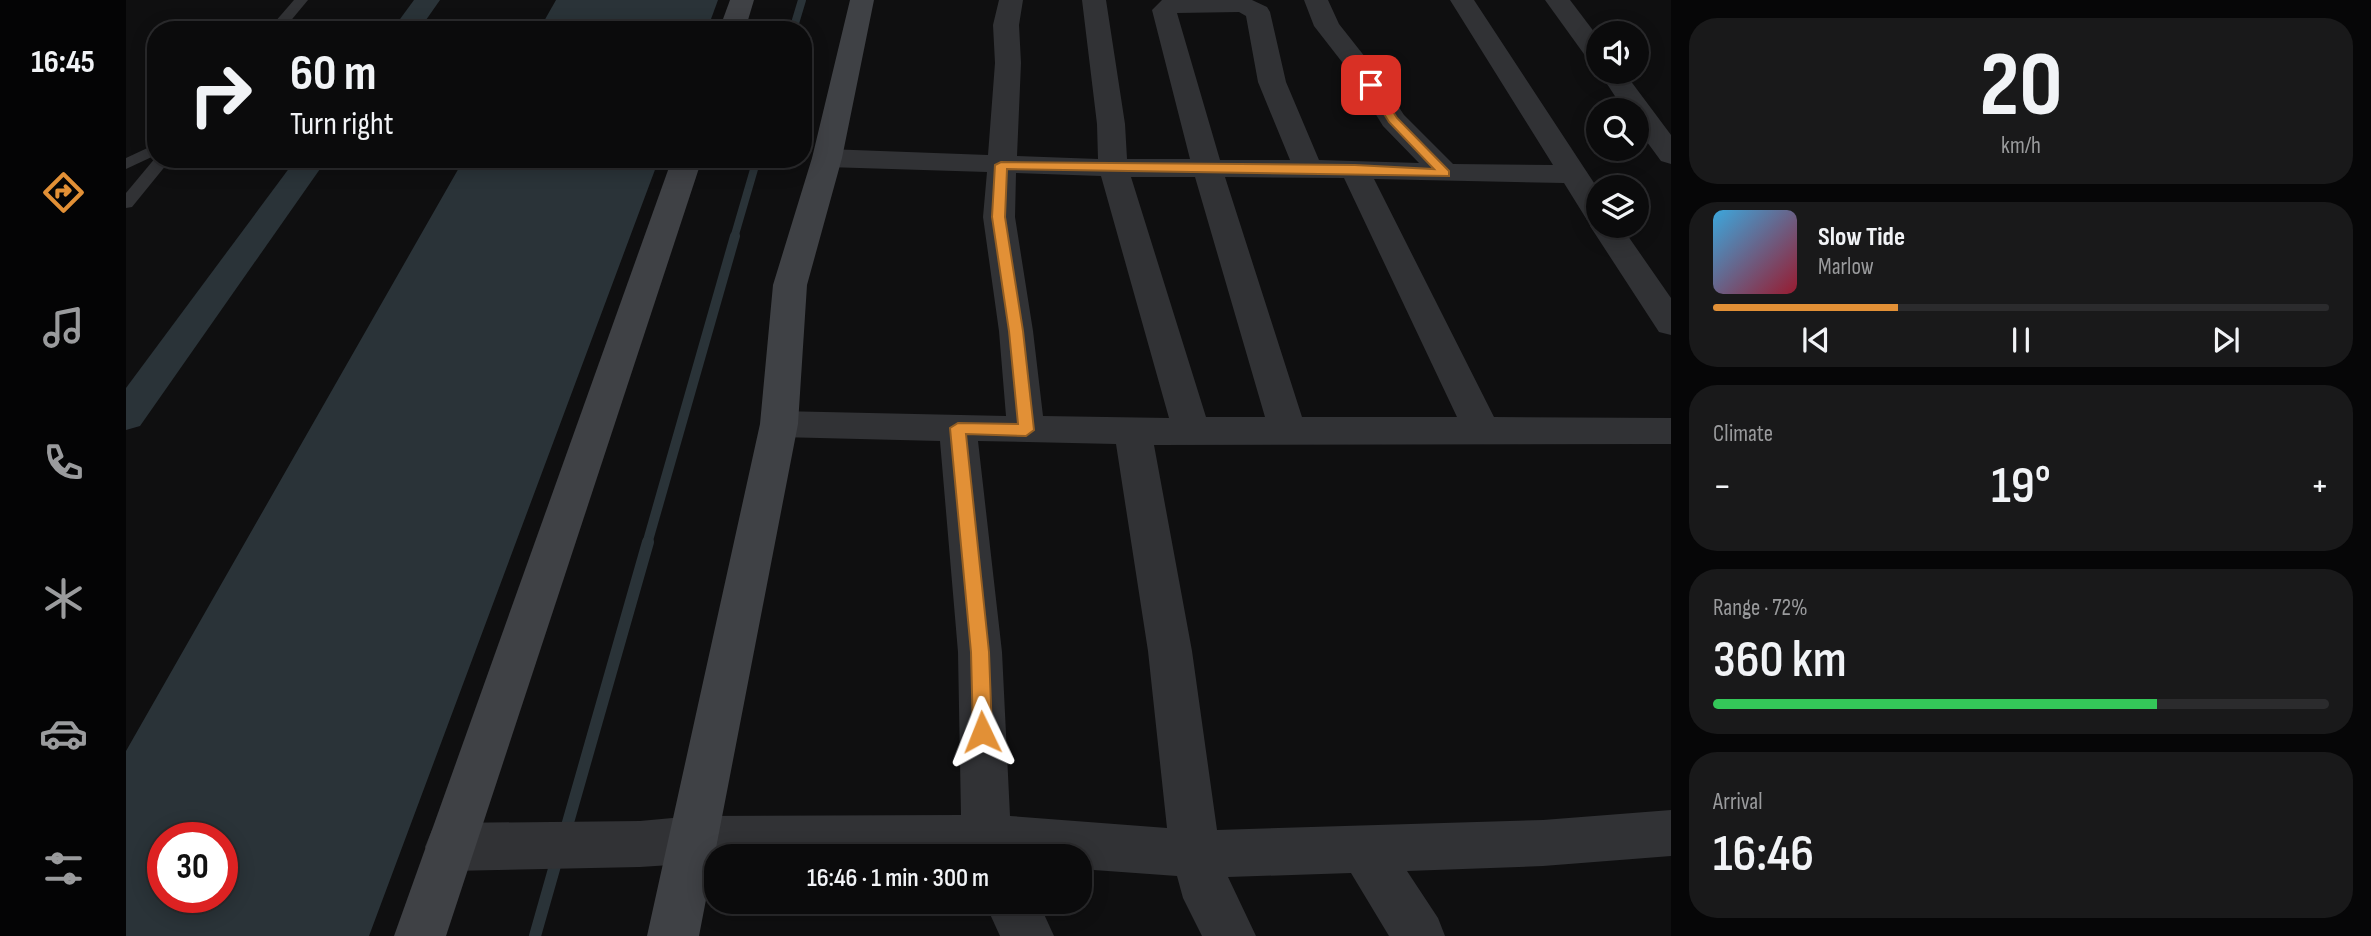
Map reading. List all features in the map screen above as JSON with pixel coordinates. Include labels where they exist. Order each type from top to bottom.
[{"type":"street","points":[[735,21],[742,0]]},
{"type":"street","points":[[673,936],[779,424],[790,285],[827,158],[862,0]]},
{"type":"street","points":[[1011,0],[1006,25],[1008,63],[999,217],[1016,331],[1026,430]]},
{"type":"street","points":[[1094,0],[1111,124],[1113,168],[1191,430]]},
{"type":"street","points":[[1316,0],[1327,26],[1360,68],[1393,120],[1445,173]]},
{"type":"street","points":[[1462,0],[1586,195]]},
{"type":"street","points":[[1557,0],[1586,39]]},
{"type":"street","points":[[1288,431],[1249,317],[1169,33],[1164,10],[1168,6],[1243,5],[1258,12],[1272,82],[1308,168]]},
{"type":"street","points":[[1619,84],[1671,155]]},
{"type":"street","points":[[827,158],[1113,168],[1308,168],[1572,174]]},
{"type":"street","points":[[420,936],[472,847],[684,168]]},
{"type":"street","points":[[1355,169],[1482,431]]},
{"type":"street","points":[[1614,238],[1671,324]]},
{"type":"street","points":[[779,424],[1133,432],[1671,432]]},
{"type":"street","points":[[958,428],[980,652],[989,844]]},
{"type":"street","points":[[1133,432],[1170,651],[1195,854],[1209,898],[1230,936]]},
{"type":"street","points":[[1092,850],[1195,854],[1364,849],[1543,843],[1671,833]]},
{"type":"street","points":[[472,847],[640,844],[694,839],[878,844]]},
{"type":"street","points":[[1364,849],[1419,936]]},
{"type":"street","points":[[1017,914],[1028,936]]},
{"type":"lane","points":[[283,21],[301,0]]},
{"type":"lane","points":[[126,164],[147,154]]},
{"type":"lane","points":[[126,203],[155,168]]},
{"type":"shaded area","points":[[556,0],[718,0],[710,21],[544,21]]},
{"type":"shaded area","points":[[459,168],[656,168],[369,936],[126,936],[126,751]]},
{"type":"waterway","points":[[412,21],[427,0]]},
{"type":"waterway","points":[[796,21],[802,0]]},
{"type":"waterway","points":[[126,416],[305,168]]},
{"type":"waterway","points":[[734,238],[754,168]]},
{"type":"waterway","points":[[647,544],[735,236]]},
{"type":"waterway","points":[[565,833],[648,542]]},
{"type":"waterway","points":[[535,936],[558,855]]},
{"type":"route","points":[[982,732],[980,652],[958,428],[1026,430],[1016,331],[999,217],[1001,165],[1355,169],[1445,173],[1393,120],[1371,85]]}]
